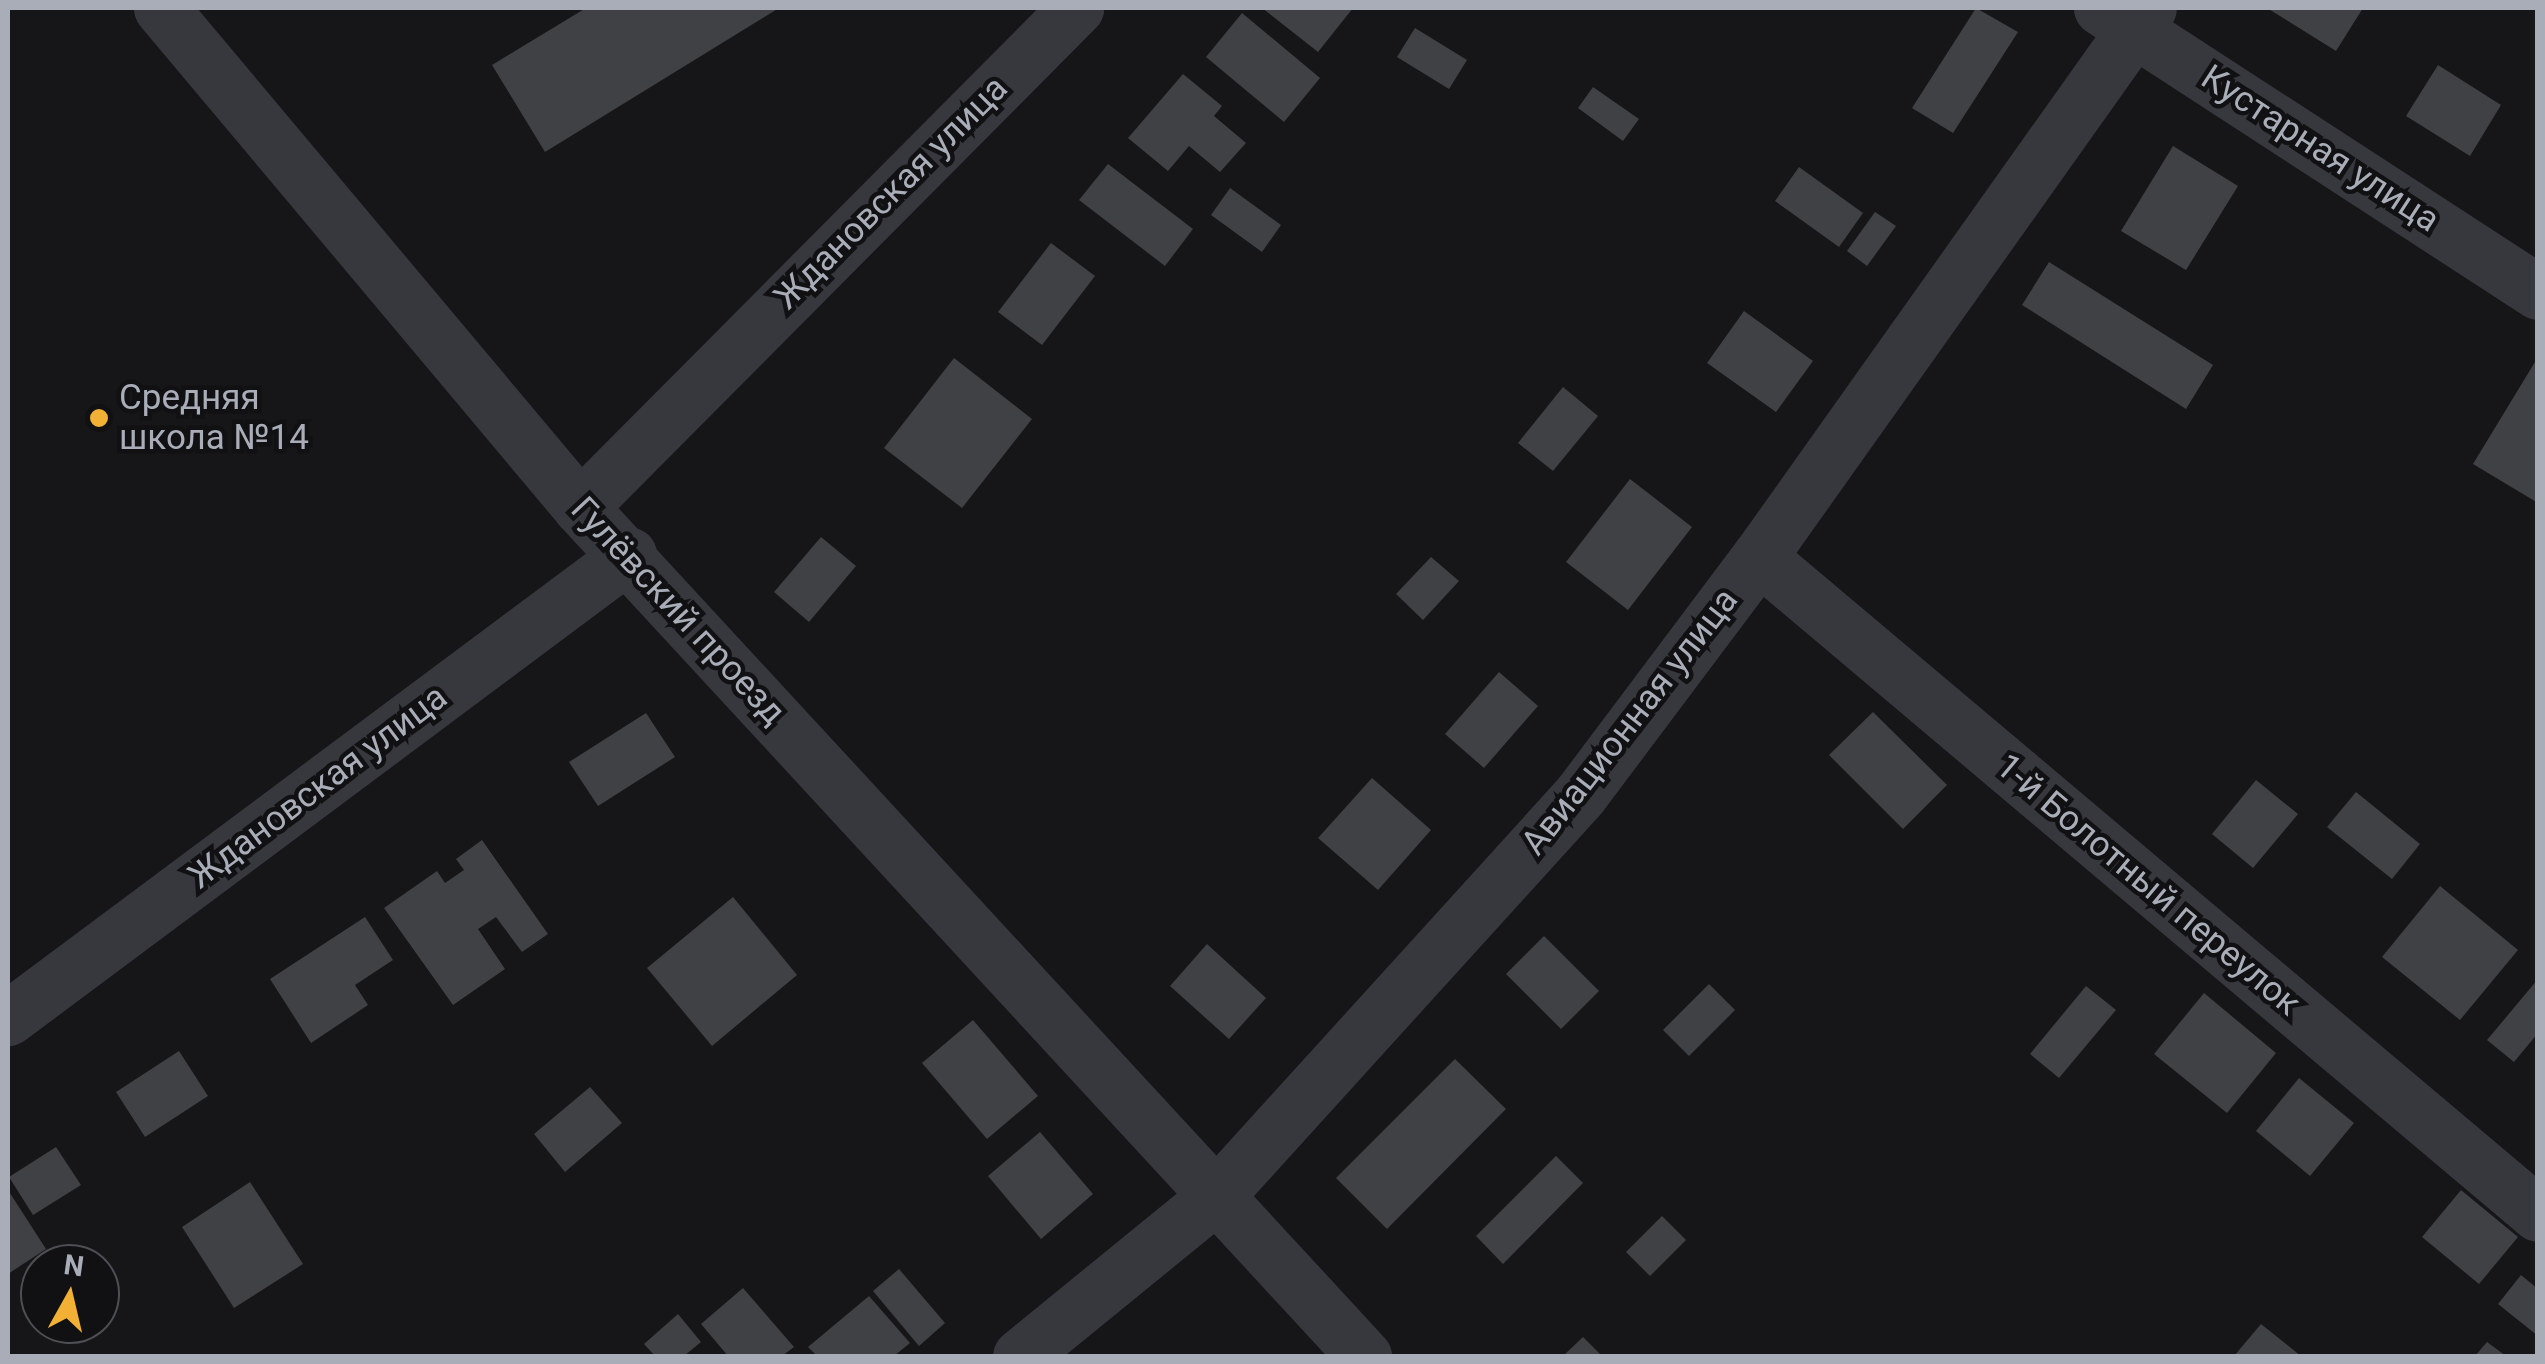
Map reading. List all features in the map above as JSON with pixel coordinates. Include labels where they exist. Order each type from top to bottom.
[{"type":"street","name":"Гулёвский проезд","points":[[161,8],[580,506],[1364,1356]]},
{"type":"street","name":"Ждановская улица","points":[[580,506],[1076,8]]},
{"type":"street","name":"Кустарная улица","points":[[2129,15],[2538,292]]},
{"type":"street","name":"Авиационная улица","points":[[1020,1356],[1216,1197],[1580,795],[1759,557],[2129,15]]},
{"type":"street","name":"Ждановская улица","points":[[8,1018],[629,555]]},
{"type":"street","name":"1-й Болотный переулок","points":[[1759,557],[2538,1214]]},
{"type":"building","points":[[586,8],[779,8],[545,152],[492,65]]},
{"type":"building","points":[[1262,8],[1353,8],[1318,52]]},
{"type":"building","points":[[1976,8],[2018,32],[1953,133],[1912,108]]},
{"type":"building","points":[[2267,8],[2363,8],[2336,51]]},
{"type":"building","points":[[1242,13],[1320,78],[1284,122],[1206,57]]},
{"type":"building","points":[[1415,28],[1467,60],[1449,89],[1397,57]]},
{"type":"building","points":[[2438,65],[2501,105],[2470,156],[2406,116]]},
{"type":"building","points":[[1183,74],[1222,106],[1214,116],[1246,143],[1220,172],[1189,146],[1168,171],[1128,138]]},
{"type":"building","points":[[1593,87],[1639,119],[1623,141],[1578,108]]},
{"type":"building","points":[[2173,146],[2238,186],[2186,270],[2121,231]]},
{"type":"building","points":[[1108,164],[1193,229],[1165,266],[1079,200]]},
{"type":"building","points":[[1799,167],[1863,213],[1839,247],[1775,201]]},
{"type":"building","points":[[1230,188],[1281,225],[1262,252],[1211,215]]},
{"type":"building","points":[[1875,212],[1896,226],[1867,266],[1847,251]]},
{"type":"building","points":[[1051,243],[1095,276],[1042,345],[998,312]]},
{"type":"building","points":[[2049,262],[2213,365],[2186,409],[2022,305]]},
{"type":"building","points":[[1744,311],[1813,361],[1776,412],[1707,363]]},
{"type":"building","points":[[2538,357],[2538,503],[2473,464]]},
{"type":"building","points":[[954,358],[1032,419],[962,508],[884,448]]},
{"type":"building","points":[[1563,387],[1598,416],[1553,471],[1518,443]]},
{"type":"building","points":[[1630,479],[1692,527],[1628,610],[1566,562]]},
{"type":"building","points":[[821,537],[856,566],[809,622],[774,592]]},
{"type":"building","points":[[1431,557],[1459,581],[1423,620],[1396,594]]},
{"type":"building","points":[[1499,672],[1538,706],[1484,768],[1445,734]]},
{"type":"building","points":[[1873,712],[1947,785],[1903,829],[1829,755]]},
{"type":"building","points":[[646,713],[675,757],[598,806],[569,762]]},
{"type":"building","points":[[1372,778],[1431,830],[1378,890],[1318,838]]},
{"type":"building","points":[[2256,780],[2298,814],[2253,868],[2212,834]]},
{"type":"building","points":[[2356,792],[2420,844],[2392,879],[2327,827]]},
{"type":"building","points":[[482,840],[548,934],[522,952],[496,917],[478,929],[505,969],[453,1005],[384,908],[437,871],[445,883],[464,870],[456,859]]},
{"type":"building","points":[[2440,886],[2518,950],[2460,1020],[2382,957]]},
{"type":"building","points":[[733,897],[797,975],[712,1046],[647,968]]},
{"type":"building","points":[[365,917],[393,960],[355,985],[368,1005],[311,1043],[270,979]]},
{"type":"building","points":[[1544,936],[1599,991],[1561,1029],[1506,974]]},
{"type":"building","points":[[1207,944],[1266,998],[1229,1039],[1170,986]]},
{"type":"building","points":[[2538,979],[2538,1033],[2514,1062],[2487,1040]]},
{"type":"building","points":[[1709,984],[1735,1010],[1689,1056],[1663,1030]]},
{"type":"building","points":[[2086,986],[2116,1010],[2059,1078],[2030,1054]]},
{"type":"building","points":[[2204,993],[2276,1053],[2227,1113],[2154,1054]]},
{"type":"building","points":[[973,1020],[1038,1096],[987,1139],[922,1063]]},
{"type":"building","points":[[179,1051],[208,1096],[145,1137],[116,1092]]},
{"type":"building","points":[[1455,1059],[1506,1109],[1387,1229],[1336,1178]]},
{"type":"building","points":[[2299,1078],[2354,1123],[2310,1176],[2256,1131]]},
{"type":"building","points":[[590,1087],[622,1123],[565,1172],[534,1134]]},
{"type":"building","points":[[1040,1132],[1093,1194],[1041,1239],[988,1176]]},
{"type":"building","points":[[56,1147],[81,1185],[33,1215],[9,1177]]},
{"type":"building","points":[[1556,1156],[1583,1183],[1503,1264],[1476,1236]]},
{"type":"building","points":[[250,1182],[303,1264],[234,1308],[182,1227]]},
{"type":"building","points":[[8,1190],[43,1244],[20,1244],[20,1266],[8,1274]]},
{"type":"building","points":[[2461,1190],[2518,1237],[2479,1284],[2422,1237]]},
{"type":"building","points":[[1662,1216],[1686,1240],[1650,1276],[1626,1252]]},
{"type":"building","points":[[899,1269],[945,1323],[919,1346],[873,1291]]},
{"type":"building","points":[[2521,1275],[2538,1289],[2538,1336],[2498,1304]]},
{"type":"building","points":[[743,1288],[794,1347],[782,1356],[728,1356],[701,1324]]},
{"type":"building","points":[[869,1296],[910,1343],[894,1356],[817,1356],[808,1347]]},
{"type":"building","points":[[678,1314],[701,1342],[684,1356],[655,1356],[644,1344]]},
{"type":"building","points":[[2261,1324],[2301,1356],[2234,1356]]},
{"type":"building","points":[[1583,1337],[1602,1356],[1563,1356]]},
{"type":"building","points":[[2487,1342],[2506,1356],[2475,1356]]},
{"type":"place","name":"Средняя школа №14","points":[[99,418]]}]
